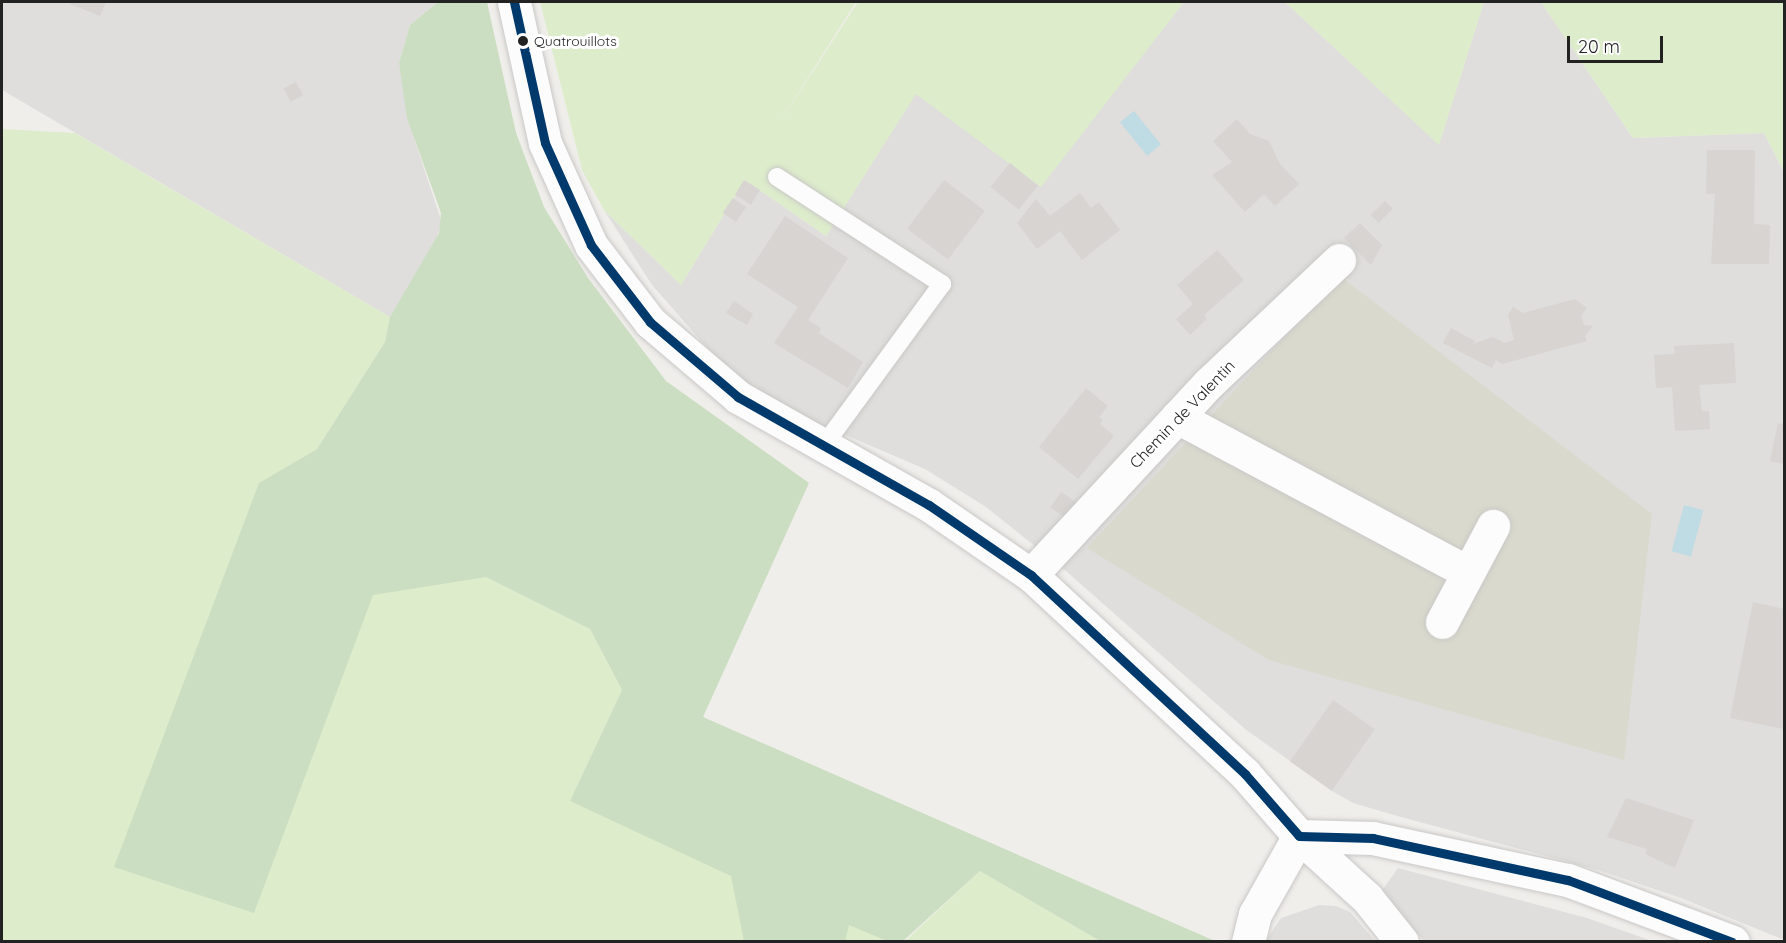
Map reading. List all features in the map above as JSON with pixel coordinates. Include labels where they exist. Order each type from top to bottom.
[{"type":"street","points":[[514,2],[545,143],[591,244],[650,322],[738,397],[929,505],[1031,575],[1245,774],[1299,836],[1367,898],[1402,942]]},
{"type":"street","name":"Chemin de Valentin","points":[[1031,575],[1177,417],[1339,260]]},
{"type":"street","points":[[1177,417],[1466,571]]},
{"type":"street","points":[[1442,622],[1466,571],[1493,526]]},
{"type":"street","points":[[1248,942],[1255,914],[1299,836]]},
{"type":"street","points":[[1299,836],[1373,838],[1568,880],[1733,942]]},
{"type":"lane","points":[[777,177],[942,284],[824,445]]},
{"type":"shaded area","points":[[2,2],[438,2],[410,25],[399,63],[414,138],[442,223],[430,255],[390,317],[2,90]]},
{"type":"shaded area","points":[[1184,2],[1285,2],[1439,144],[1484,2],[1541,2],[1633,138],[1764,133],[1784,172],[1784,940],[1681,898],[1598,870],[1353,803],[1332,791],[1245,729],[1066,571],[986,507],[925,469],[787,410],[754,390],[717,359],[652,285],[604,210],[681,285],[745,180],[826,236],[918,90],[1124,77]]},
{"type":"shaded area","points":[[1341,277],[1652,514],[1624,760],[1269,660],[1087,548]]},
{"type":"shaded area","points":[[1398,868],[1587,918],[1652,941],[1424,941],[1381,892]]},
{"type":"shaded area","points":[[1319,905],[1336,906],[1350,912],[1375,941],[1265,942],[1281,918]]},
{"type":"green space","points":[[438,2],[487,2],[516,133],[544,207],[588,278],[666,381],[809,483],[703,717],[1215,941],[1100,941],[980,871],[903,941],[887,941],[849,925],[845,941],[744,941],[731,876],[570,801],[622,690],[590,629],[486,577],[373,595],[254,913],[114,867],[259,483],[317,449],[385,342],[390,317],[439,233],[441,213],[407,118],[399,63],[410,25]]},
{"type":"green space","points":[[540,2],[856,2],[776,128],[858,2],[1184,2],[1041,187],[916,94],[826,236],[745,180],[681,285],[604,210],[582,170]]},
{"type":"green space","points":[[1285,2],[1484,2],[1439,145]]},
{"type":"green space","points":[[1541,2],[1784,2],[1784,172],[1764,133],[1633,138]]},
{"type":"green space","points":[[2,129],[75,133],[390,317],[385,342],[317,449],[260,483],[486,577],[590,629],[622,690],[570,801],[887,941],[2,941]]},
{"type":"green space","points":[[980,871],[1100,941],[904,942]]},
{"type":"water","points":[[1134,111],[1161,144],[1147,156],[1120,122]]},
{"type":"water","points":[[1684,505],[1703,510],[1691,557],[1672,551]]},
{"type":"building","points":[[71,2],[106,2],[100,16],[70,4]]},
{"type":"building","points":[[296,82],[303,95],[291,102],[284,89]]},
{"type":"building","points":[[1237,119],[1250,134],[1269,141],[1280,164],[1299,184],[1275,206],[1264,194],[1245,212],[1212,175],[1232,162],[1213,141]]},
{"type":"building","points":[[1707,150],[1755,150],[1754,224],[1770,225],[1769,264],[1711,264],[1715,194],[1706,194]]},
{"type":"building","points":[[1010,163],[1038,186],[1018,210],[990,187]]},
{"type":"building","points":[[744,180],[760,190],[751,204],[735,194]]},
{"type":"building","points":[[944,180],[985,211],[948,259],[907,229]]},
{"type":"building","points":[[1080,193],[1091,208],[1099,202],[1120,230],[1082,260],[1060,231],[1037,249],[1017,223],[1036,199],[1050,216]]},
{"type":"building","points":[[733,198],[746,207],[736,222],[723,213]]},
{"type":"building","points":[[1385,201],[1393,209],[1379,223],[1371,215]]},
{"type":"building","points":[[785,216],[848,258],[808,320],[821,328],[819,333],[863,362],[848,388],[774,343],[798,307],[747,274]]},
{"type":"building","points":[[1360,223],[1382,245],[1371,265],[1344,238]]},
{"type":"building","points":[[1217,250],[1244,280],[1204,315],[1207,319],[1190,335],[1176,319],[1193,304],[1177,285]]},
{"type":"building","points":[[1575,299],[1587,308],[1581,316],[1584,325],[1593,326],[1585,336],[1587,341],[1502,364],[1496,360],[1492,368],[1443,343],[1451,328],[1475,341],[1473,344],[1493,337],[1505,343],[1514,340],[1508,315],[1513,307],[1523,313]]},
{"type":"building","points":[[734,301],[753,314],[747,325],[726,313]]},
{"type":"building","points":[[1734,343],[1736,383],[1699,385],[1702,411],[1709,411],[1710,429],[1675,431],[1672,387],[1656,388],[1654,355],[1675,354],[1674,346]]},
{"type":"building","points":[[1086,388],[1108,406],[1099,417],[1103,420],[1100,424],[1114,436],[1078,479],[1039,447]]},
{"type":"building","points":[[1778,423],[1784,425],[1784,464],[1770,461]]},
{"type":"building","points":[[1061,492],[1083,507],[1073,523],[1050,508]]},
{"type":"building","points":[[1753,602],[1784,609],[1784,729],[1730,718]]},
{"type":"building","points":[[1333,700],[1375,729],[1332,791],[1290,761]]},
{"type":"building","points":[[1626,798],[1694,820],[1675,868],[1645,854],[1647,849],[1607,837]]},
{"type":"transit line","points":[[514,2],[545,143],[591,245],[650,322],[738,397],[929,505],[1031,575],[1245,774],[1299,836],[1373,838],[1568,880],[1732,942]]},
{"type":"place","name":"Quatrouillots","points":[[523,41]]}]
